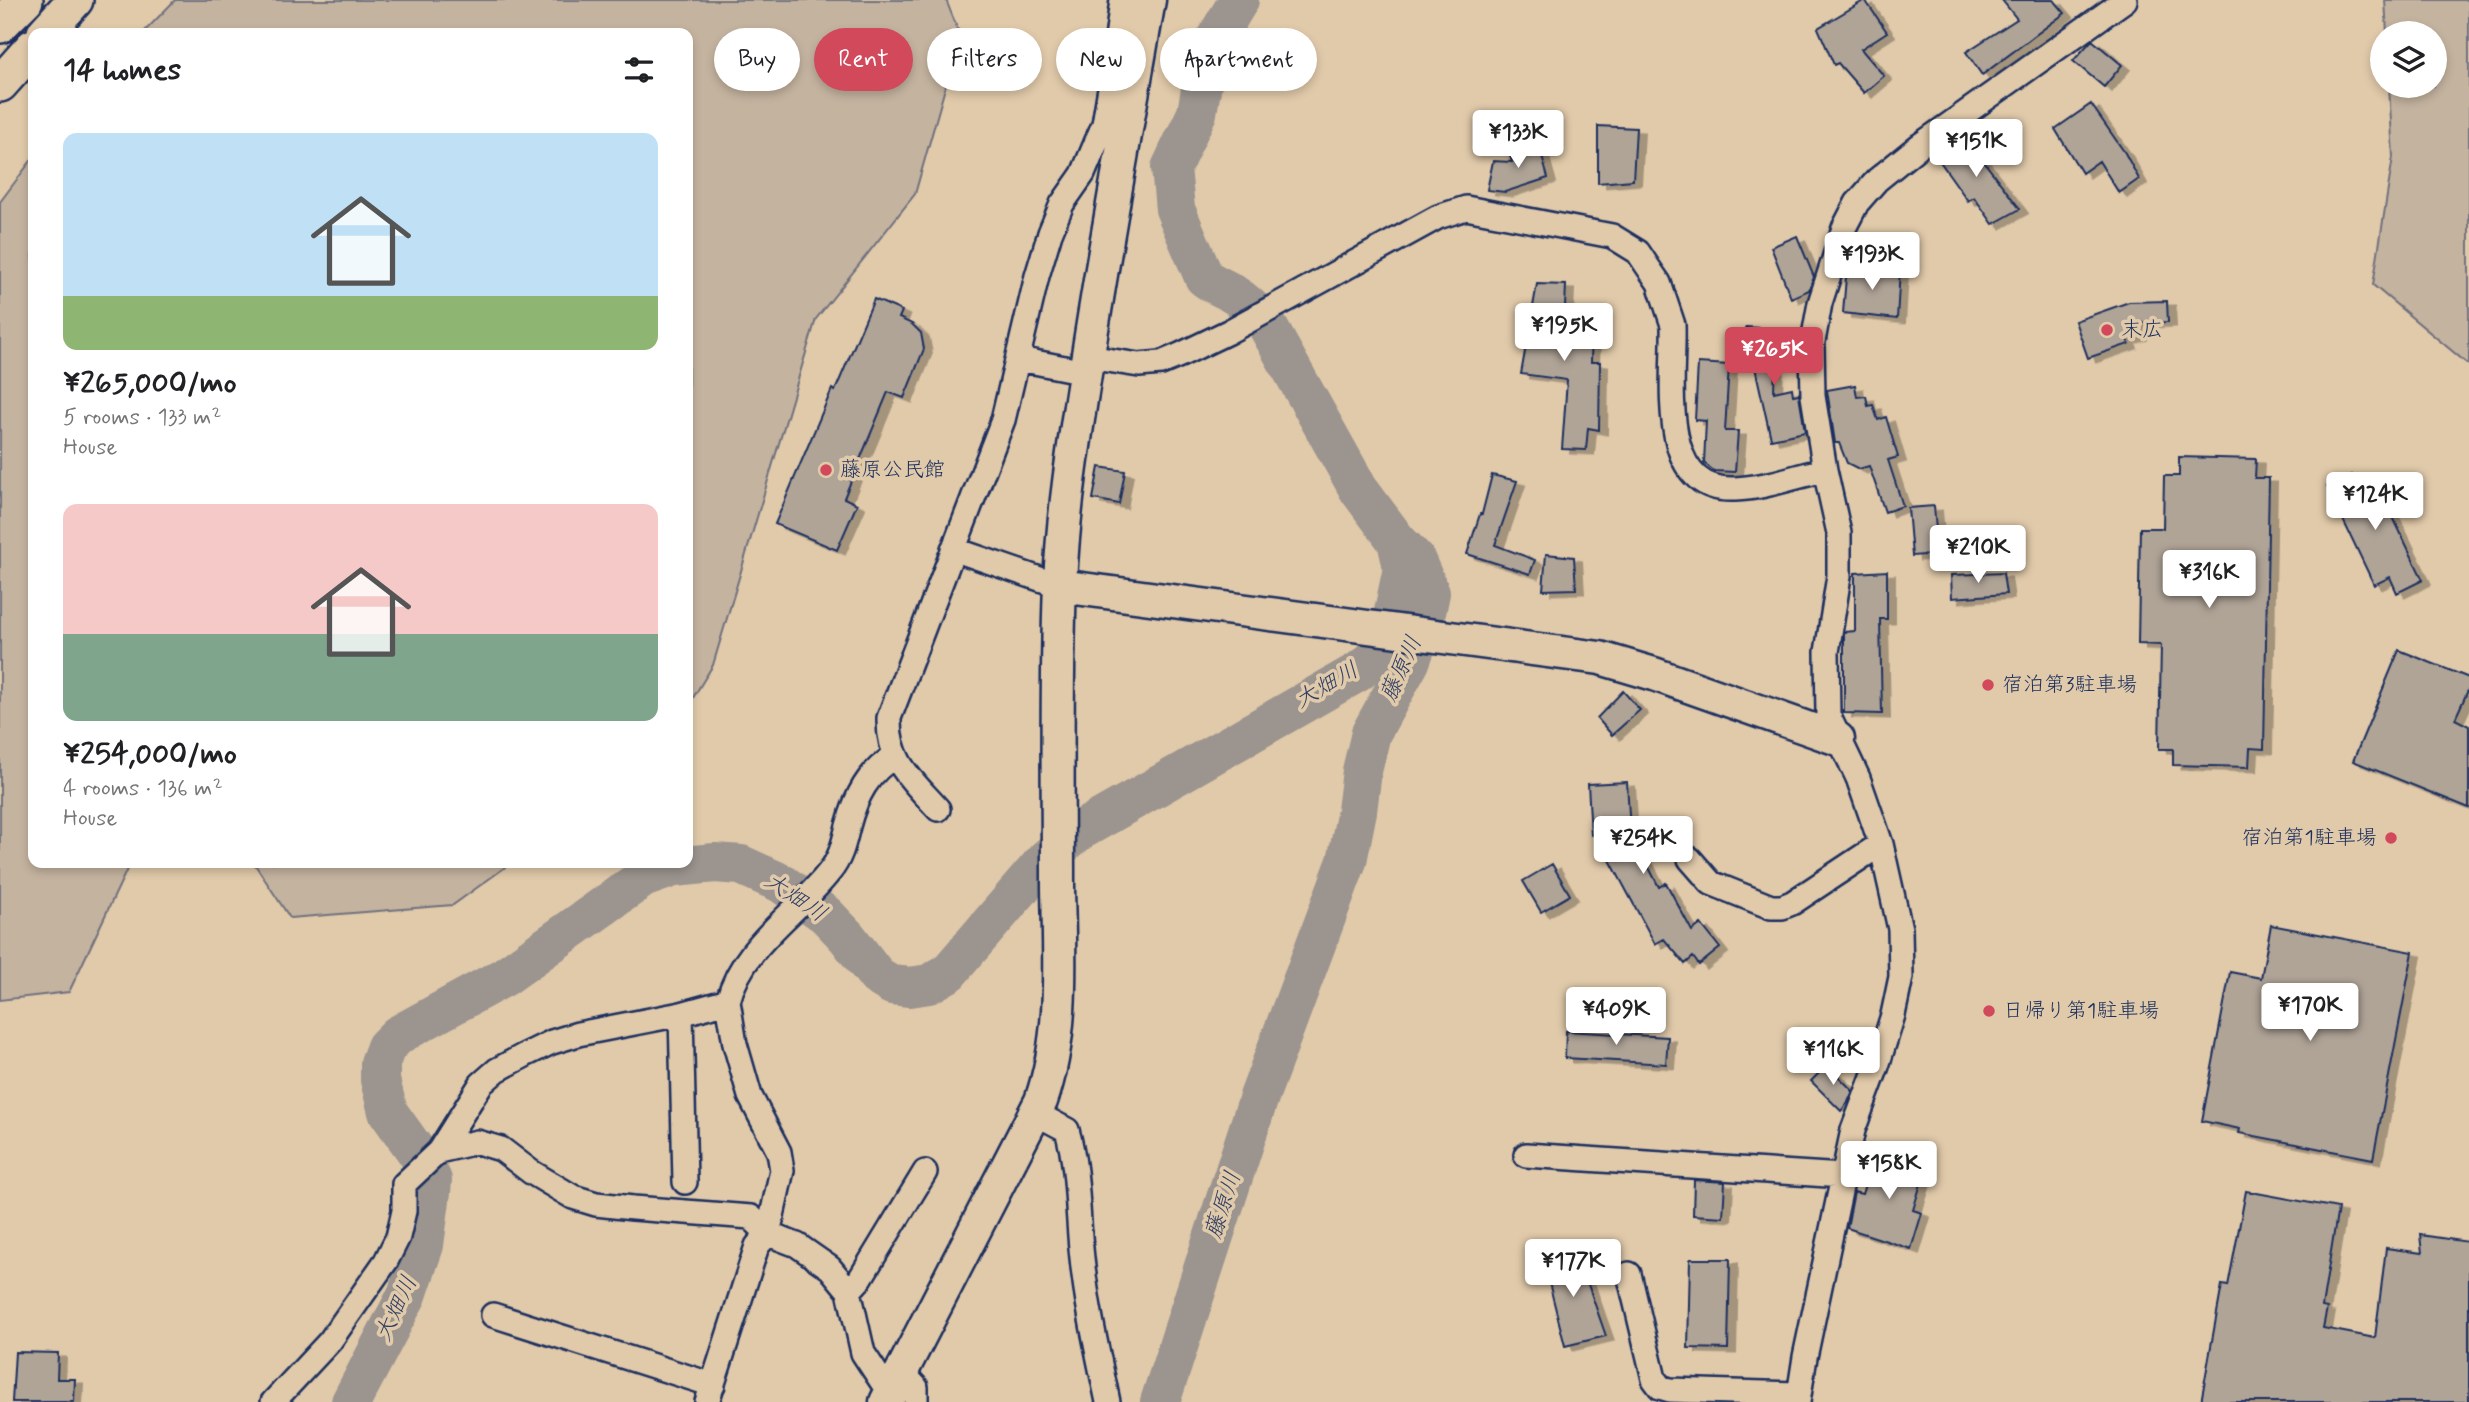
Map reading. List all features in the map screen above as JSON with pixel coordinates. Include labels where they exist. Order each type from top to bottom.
[{"type":"main road","points":[[0,25],[24,0]]},
{"type":"main road","points":[[50,28],[75,0]]},
{"type":"main road","points":[[0,85],[28,53]]},
{"type":"street","points":[[938,809],[903,771],[888,736],[889,718],[1003,420],[1037,276],[1050,233],[1062,204],[1083,174],[1104,124],[1122,0]]},
{"type":"street","points":[[437,1153],[477,1142],[501,1149],[531,1172],[573,1197],[633,1208],[751,1217],[768,1234],[797,1245],[831,1268],[849,1291],[863,1353],[898,1392],[1035,1113],[1051,1073],[1058,1034],[1057,810],[1060,586],[1064,512],[1149,0]]},
{"type":"street","points":[[1629,1274],[1654,1378],[1660,1387],[1670,1390],[1798,1398],[1853,1130],[1893,1015],[1901,977],[1900,929],[1881,844],[1858,778],[1828,715],[1827,652],[1839,576],[1839,533],[1813,396],[1811,347],[1820,303],[1844,228],[1857,203],[1877,180],[1919,146],[2125,0]]},
{"type":"street","points":[[1019,359],[1087,365],[1161,363],[1228,332],[1438,217],[1466,208],[1612,236],[1638,251],[1660,283],[1673,325],[1675,433],[1680,453],[1699,479],[1733,489],[1825,470]]},
{"type":"street","points":[[953,549],[1060,586],[1600,658],[1654,674],[1838,739]]},
{"type":"street","points":[[493,1315],[710,1393],[757,1246],[768,1234],[782,1170],[779,1152],[750,1096],[735,1044],[728,1001],[733,982],[746,961],[775,926],[832,869],[843,847],[849,823],[867,779],[879,765],[895,756]]},
{"type":"street","points":[[1690,859],[1711,883],[1771,906],[1782,907],[1881,844]]},
{"type":"street","points":[[273,1402],[330,1341],[386,1261],[398,1237],[404,1211],[404,1184],[437,1153],[481,1084],[497,1070],[552,1042],[728,1001]]},
{"type":"street","points":[[681,1014],[685,1182]]},
{"type":"street","points":[[1035,1113],[1067,1130],[1075,1157],[1085,1285],[1108,1402]]},
{"type":"street","points":[[1526,1155],[1843,1176]]},
{"type":"street","points":[[849,1291],[860,1279],[925,1172]]},
{"type":"shaded area","points":[[175,0],[946,0],[957,28],[927,28],[927,91],[944,91],[915,194],[816,319],[713,665],[693,698],[693,28],[148,28]]},
{"type":"shaded area","points":[[2385,0],[2469,0],[2469,365],[2373,285],[2393,157],[2390,98],[2447,98],[2447,21],[2386,21]]},
{"type":"shaded area","points":[[28,165],[28,868],[128,868],[69,992],[0,1000],[0,202]]},
{"type":"shaded area","points":[[257,868],[504,868],[453,905],[290,918]]},
{"type":"building","points":[[1865,0],[1887,32],[1861,49],[1884,76],[1864,93],[1838,63],[1834,65],[1818,28]]},
{"type":"building","points":[[2002,0],[2054,0],[2065,13],[1982,75],[1966,52],[2017,19]]},
{"type":"building","points":[[2092,40],[2122,65],[2104,87],[2073,61]]},
{"type":"building","points":[[2091,104],[2125,153],[2139,179],[2119,193],[2099,161],[2082,173],[2055,129]]},
{"type":"building","points":[[1598,126],[1636,128],[1633,180],[1598,183]]},
{"type":"building","points":[[1962,133],[2020,209],[1993,224],[1974,197],[1968,201],[1934,153]]},
{"type":"building","points":[[1538,142],[1548,178],[1505,192],[1487,190],[1493,161],[1512,162],[1509,153]]},
{"type":"building","points":[[1797,236],[1814,277],[1809,290],[1791,298],[1771,247]]},
{"type":"building","points":[[1847,265],[1900,269],[1897,319],[1843,313]]},
{"type":"building","points":[[1537,284],[1566,285],[1564,329],[1592,331],[1591,362],[1600,362],[1599,430],[1588,428],[1586,450],[1562,449],[1567,380],[1521,374]]},
{"type":"building","points":[[874,299],[902,311],[899,318],[912,324],[921,333],[924,349],[904,398],[888,392],[844,498],[857,504],[837,550],[775,524],[832,389],[835,391]]},
{"type":"building","points":[[2167,301],[2168,322],[2135,323],[2139,335],[2127,339],[2129,344],[2088,358],[2075,321],[2129,302]]},
{"type":"building","points":[[1746,327],[1776,329],[1774,392],[1792,388],[1793,395],[1799,394],[1805,432],[1771,439]]},
{"type":"building","points":[[1698,363],[1729,365],[1725,431],[1738,431],[1735,472],[1714,471],[1704,463],[1706,421],[1695,420]]},
{"type":"building","points":[[1855,385],[1857,397],[1866,396],[1868,406],[1873,405],[1878,420],[1886,417],[1898,457],[1888,460],[1903,506],[1885,512],[1869,466],[1859,469],[1847,463],[1839,443],[1835,443],[1827,390]]},
{"type":"building","points":[[2179,457],[2256,459],[2255,478],[2269,478],[2264,749],[2250,748],[2249,767],[2173,765],[2173,749],[2159,749],[2161,645],[2138,644],[2140,528],[2163,528],[2164,476],[2179,476]]},
{"type":"building","points":[[1099,467],[1125,471],[1119,504],[1093,499]]},
{"type":"building","points":[[1492,475],[1517,481],[1495,545],[1535,560],[1530,574],[1467,554],[1482,514]]},
{"type":"building","points":[[2352,475],[2356,483],[2373,475],[2423,580],[2397,593],[2390,577],[2374,585],[2327,486]]},
{"type":"building","points":[[1934,506],[1938,554],[1912,556],[1908,508]]},
{"type":"building","points":[[1546,554],[1574,557],[1576,589],[1543,590]]},
{"type":"building","points":[[1887,571],[1887,619],[1880,619],[1882,714],[1844,713],[1844,632],[1855,631],[1855,573]]},
{"type":"building","points":[[2003,573],[2006,594],[1952,598],[1951,575]]},
{"type":"building","points":[[2399,650],[2469,678],[2469,688],[2455,719],[2469,726],[2469,808],[2353,761]]},
{"type":"building","points":[[1623,691],[1640,710],[1612,735],[1597,718]]},
{"type":"building","points":[[1627,782],[1630,831],[1659,887],[1666,883],[1692,931],[1701,924],[1720,948],[1699,965],[1693,957],[1685,964],[1664,939],[1655,944],[1596,834],[1591,835],[1588,784]]},
{"type":"building","points":[[1552,864],[1570,895],[1541,912],[1523,881]]},
{"type":"building","points":[[2271,925],[2413,952],[2373,1159],[2239,1133],[2240,1129],[2202,1121],[2230,972],[2261,978]]},
{"type":"building","points":[[1566,1031],[1668,1037],[1666,1064],[1565,1058]]},
{"type":"building","points":[[1827,1065],[1853,1091],[1841,1111],[1811,1081]]},
{"type":"building","points":[[1875,1151],[1926,1167],[1913,1210],[1922,1213],[1911,1249],[1847,1228],[1854,1192],[1862,1194]]},
{"type":"building","points":[[1694,1180],[1725,1182],[1723,1217],[1693,1215]]},
{"type":"building","points":[[2246,1191],[2338,1208],[2322,1307],[2327,1308],[2323,1328],[2375,1338],[2386,1248],[2422,1253],[2420,1235],[2469,1242],[2469,1402],[2201,1402],[2222,1285],[2228,1286]]},
{"type":"building","points":[[1576,1250],[1606,1336],[1565,1346],[1543,1259]]},
{"type":"building","points":[[1690,1259],[1730,1259],[1728,1349],[1688,1348]]},
{"type":"building","points":[[15,1352],[58,1353],[57,1379],[75,1379],[74,1402],[12,1402]]},
{"type":"waterway","name":"藤原川","points":[[1160,1402],[1259,1097],[1347,861],[1371,733],[1410,662],[1423,627],[1430,593],[1415,559],[1397,541],[1359,490],[1267,325],[1243,301],[1204,277],[1175,209],[1171,168],[1197,113],[1203,77],[1215,40],[1239,0]]},
{"type":"waterway","name":"大畑川","points":[[693,865],[741,865],[781,883],[826,915],[877,976],[892,985],[910,987],[929,984],[948,973],[1046,859],[1079,831],[1358,672],[1394,643],[1392,621],[1403,568],[1397,541]]},
{"type":"waterway","name":"大畑川","points":[[351,1402],[407,1295],[424,1245],[431,1192],[432,1180],[418,1154],[388,1112],[380,1080],[380,1063],[386,1047],[398,1035],[504,977],[643,878],[671,868]]},
{"type":"place","name":"末広","points":[[2107,330]]},
{"type":"place","name":"藤原公民館","points":[[826,470]]},
{"type":"place","name":"宿泊第3駐車場","points":[[1988,685]]},
{"type":"place","name":"宿泊第1駐車場","points":[[2391,838]]},
{"type":"place","name":"日帰り第1駐車場","points":[[1989,1011]]}]
